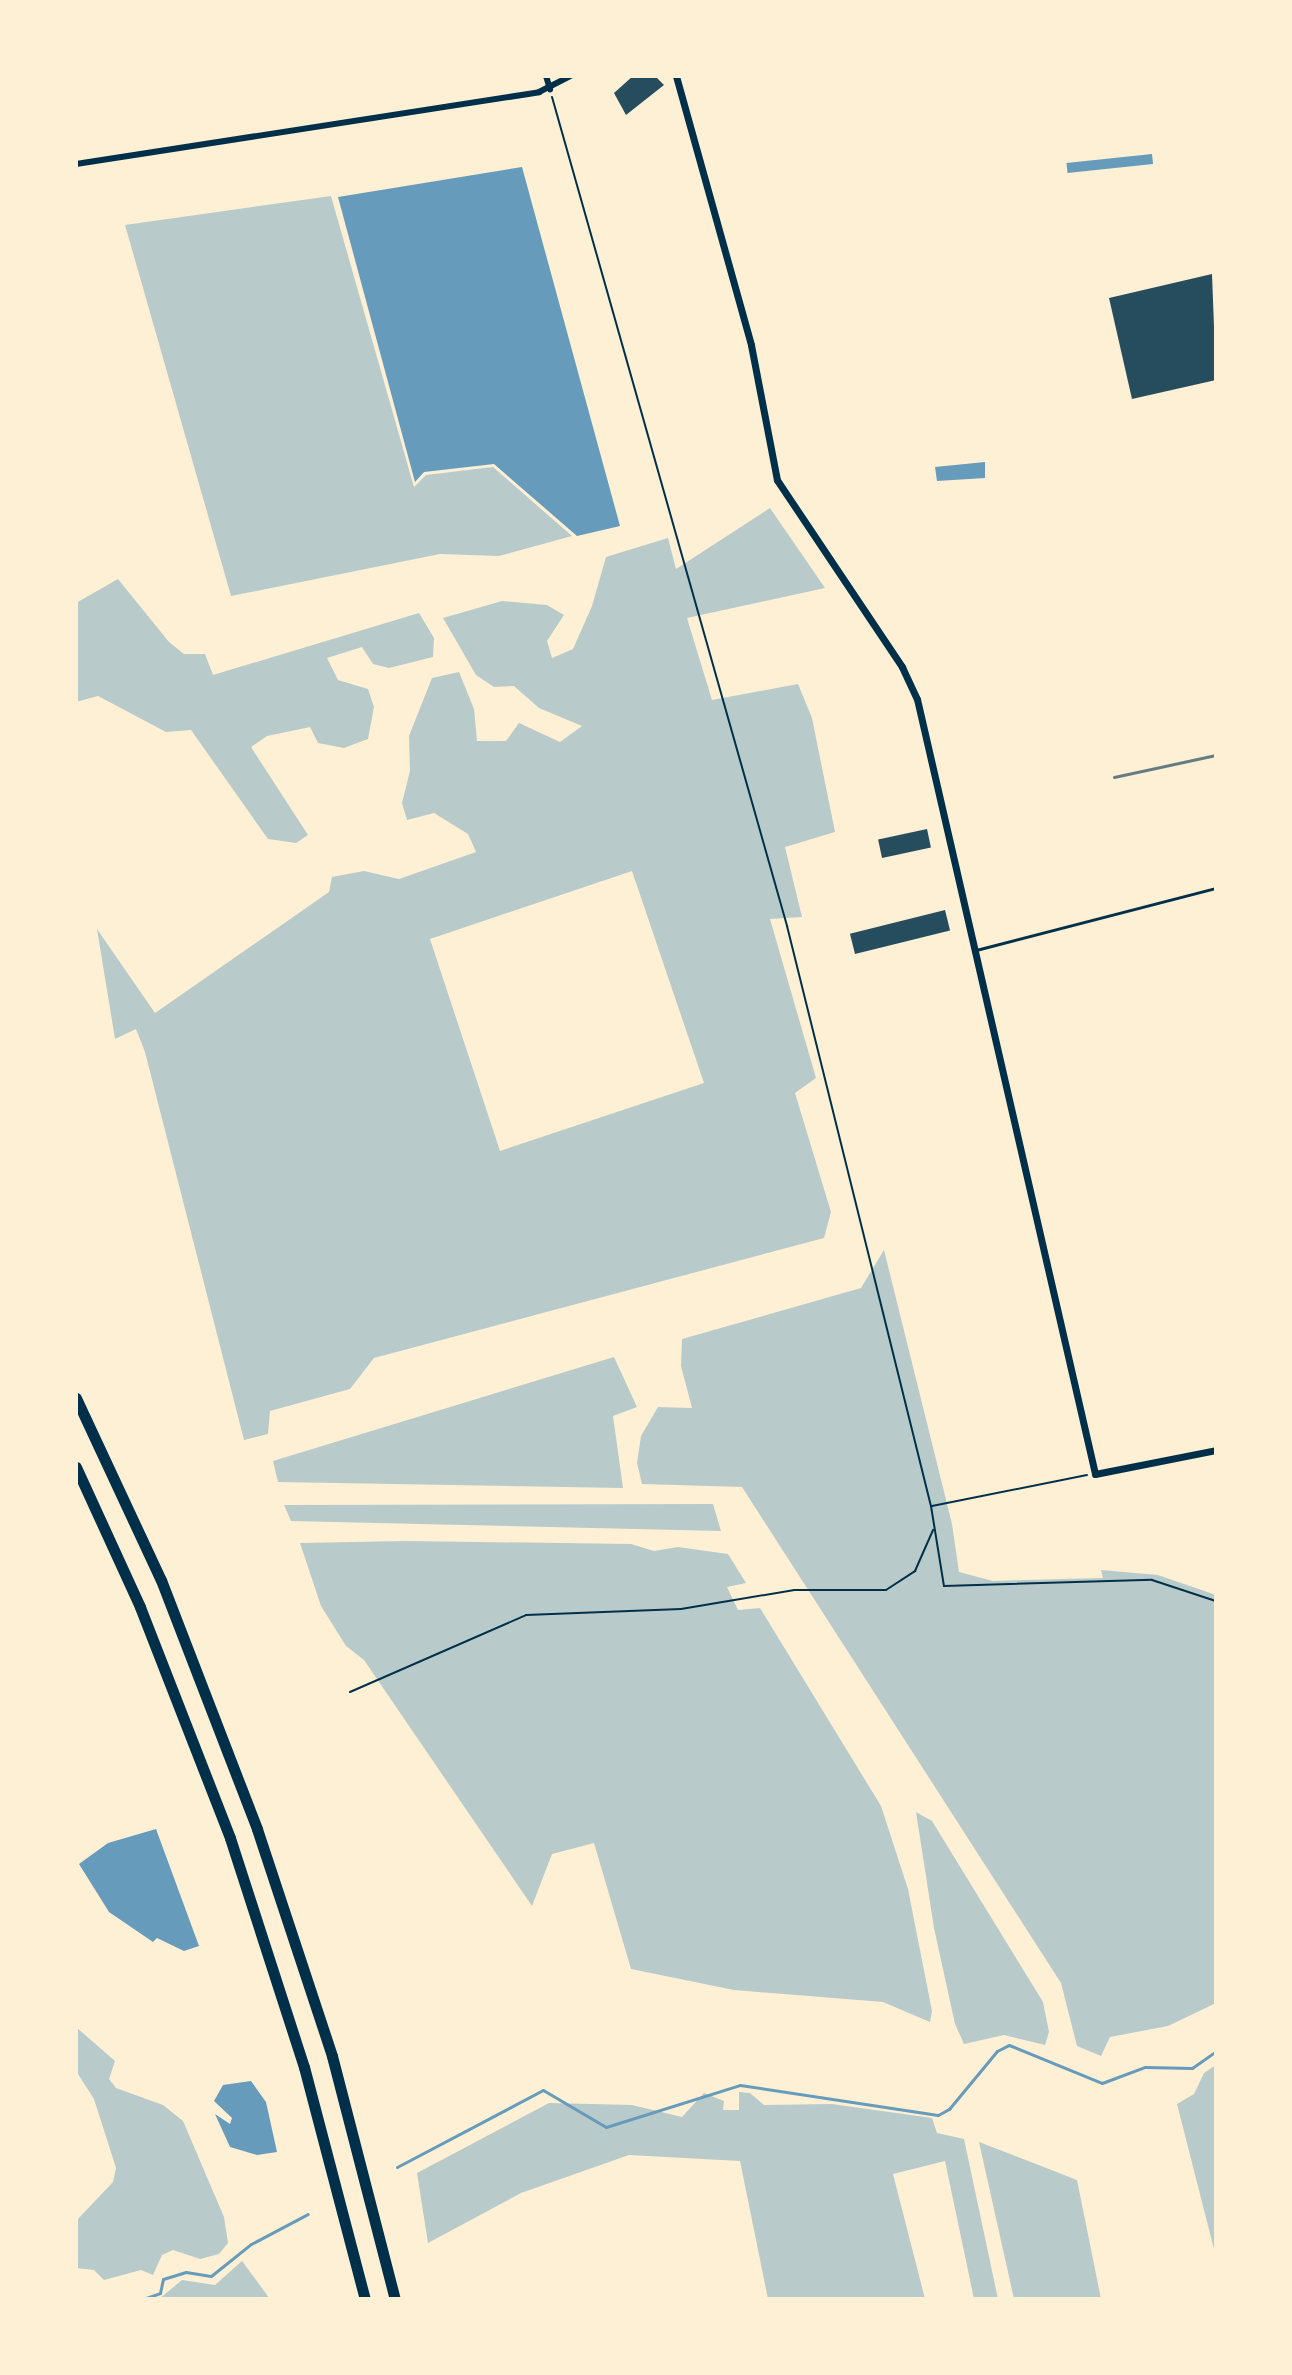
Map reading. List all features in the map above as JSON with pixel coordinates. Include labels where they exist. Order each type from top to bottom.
[{"type":"highway","points":[[76,1398],[161,1580],[257,1829],[332,2056],[395,2299]]},
{"type":"highway","points":[[76,1467],[140,1607],[230,1838],[304,2067],[365,2299]]},
{"type":"street","points":[[546,76],[550,89]]},
{"type":"street","points":[[76,164],[550,89],[570,76]]},
{"type":"street","points":[[676,76],[751,345],[777,480],[910,681],[976,950],[1095,1474],[1216,1450]]},
{"type":"lane","points":[[976,950],[1216,888]]},
{"type":"path","points":[[550,89],[787,926],[931,1506],[944,1586],[1152,1580],[1216,1601]]},
{"type":"path","points":[[931,1506],[1095,1474]]},
{"type":"path","points":[[350,1692],[526,1615],[681,1609],[794,1590],[891,1588],[920,1564],[934,1524]]},
{"type":"shaded area","points":[[331,196],[414,487],[426,475],[493,467],[572,536],[499,556],[440,554],[231,596],[125,225]]},
{"type":"shaded area","points":[[770,508],[825,588],[687,618],[712,700],[798,684],[812,718],[835,832],[785,847],[802,917],[770,919],[816,1078],[795,1093],[831,1212],[824,1238],[374,1358],[350,1389],[270,1411],[268,1434],[244,1440],[145,1052],[136,1029],[115,1039],[97,929],[155,1013],[329,892],[332,877],[364,871],[399,879],[476,852],[468,834],[434,813],[407,820],[402,803],[410,771],[409,736],[432,678],[459,672],[474,709],[477,741],[506,741],[519,723],[560,742],[582,726],[539,708],[514,686],[494,687],[476,675],[443,618],[502,601],[547,605],[564,615],[547,641],[552,658],[573,649],[592,606],[606,557],[668,538],[676,569]],"holes":[[[632,871],[704,1083],[500,1151],[430,939]]]},
{"type":"shaded area","points":[[118,579],[169,642],[184,654],[205,654],[213,675],[419,613],[434,638],[433,657],[389,668],[373,664],[362,647],[327,658],[338,680],[368,689],[374,707],[368,739],[344,748],[318,743],[310,727],[267,736],[251,747],[308,835],[296,843],[268,839],[191,730],[166,732],[98,696],[76,702],[76,603]]},
{"type":"shaded area","points":[[884,1250],[952,1524],[959,1572],[993,1581],[1103,1578],[1101,1570],[1158,1575],[1216,1595],[1216,2003],[1168,2026],[1110,2037],[1101,2056],[1077,2046],[1061,1983],[742,1487],[642,1484],[637,1463],[641,1436],[658,1407],[692,1408],[681,1366],[682,1339],[861,1288]]},
{"type":"shaded area","points":[[614,1357],[637,1407],[613,1416],[623,1488],[278,1482],[273,1461]]},
{"type":"shaded area","points":[[713,1504],[721,1531],[291,1521],[284,1505]]},
{"type":"shaded area","points":[[300,1543],[631,1544],[654,1551],[678,1547],[728,1554],[746,1583],[727,1587],[738,1610],[760,1608],[881,1806],[908,1889],[932,2011],[930,2022],[883,2002],[734,1990],[631,1969],[594,1843],[552,1854],[532,1906],[364,1660],[346,1646],[321,1606]]},
{"type":"shaded area","points":[[916,1812],[932,1821],[1043,2002],[1049,2032],[1045,2045],[1004,2035],[964,2044],[955,2024],[934,1928]]},
{"type":"shaded area","points":[[76,2027],[115,2061],[109,2079],[116,2088],[163,2105],[183,2121],[224,2217],[228,2243],[219,2254],[200,2259],[173,2250],[162,2255],[153,2275],[141,2270],[104,2280],[94,2270],[76,2268],[76,2221],[113,2182],[116,2168],[94,2099],[76,2071]]},
{"type":"shaded area","points":[[1216,2065],[1216,2257],[1177,2104],[1194,2094],[1204,2073]]},
{"type":"shaded area","points":[[739,2092],[750,2093],[764,2105],[832,2104],[932,2118],[937,2133],[964,2139],[998,2299],[974,2299],[945,2161],[893,2174],[925,2299],[768,2299],[740,2161],[629,2155],[521,2193],[428,2243],[417,2173],[549,2103],[632,2105],[682,2117],[704,2093],[724,2101],[723,2110],[739,2110]]},
{"type":"shaded area","points":[[979,2142],[1077,2180],[1101,2299],[1014,2299]]},
{"type":"shaded area","points":[[242,2261],[270,2299],[159,2299],[182,2280],[215,2285]]},
{"type":"water","points":[[1152,154],[1153,164],[1068,173],[1066,163]]},
{"type":"water","points":[[522,167],[620,526],[577,536],[494,464],[424,472],[415,482],[338,197]]},
{"type":"water","points":[[985,462],[985,478],[937,481],[935,467]]},
{"type":"water","points":[[156,1829],[199,1946],[184,1951],[157,1938],[153,1942],[109,1912],[79,1864],[108,1843]]},
{"type":"water","points":[[251,2081],[266,2102],[277,2152],[257,2155],[230,2147],[215,2114],[230,2124],[232,2118],[214,2101],[223,2085]]},
{"type":"building","points":[[633,76],[655,76],[664,85],[626,115],[614,93]]},
{"type":"building","points":[[1212,274],[1216,380],[1132,399],[1109,298]]},
{"type":"building","points":[[927,829],[931,848],[882,858],[878,839]]},
{"type":"building","points":[[945,910],[950,930],[855,954],[850,934]]},
{"type":"waterway","points":[[397,2167],[543,2090],[606,2127],[740,2085],[938,2115],[949,2109],[997,2051],[1009,2045],[1102,2083],[1145,2067],[1192,2068],[1216,2051]]},
{"type":"waterway","points":[[143,2299],[160,2293],[163,2279],[186,2272],[211,2276],[251,2244],[308,2214]]},
{"type":"railway","points":[[1114,777],[1216,755]]}]
